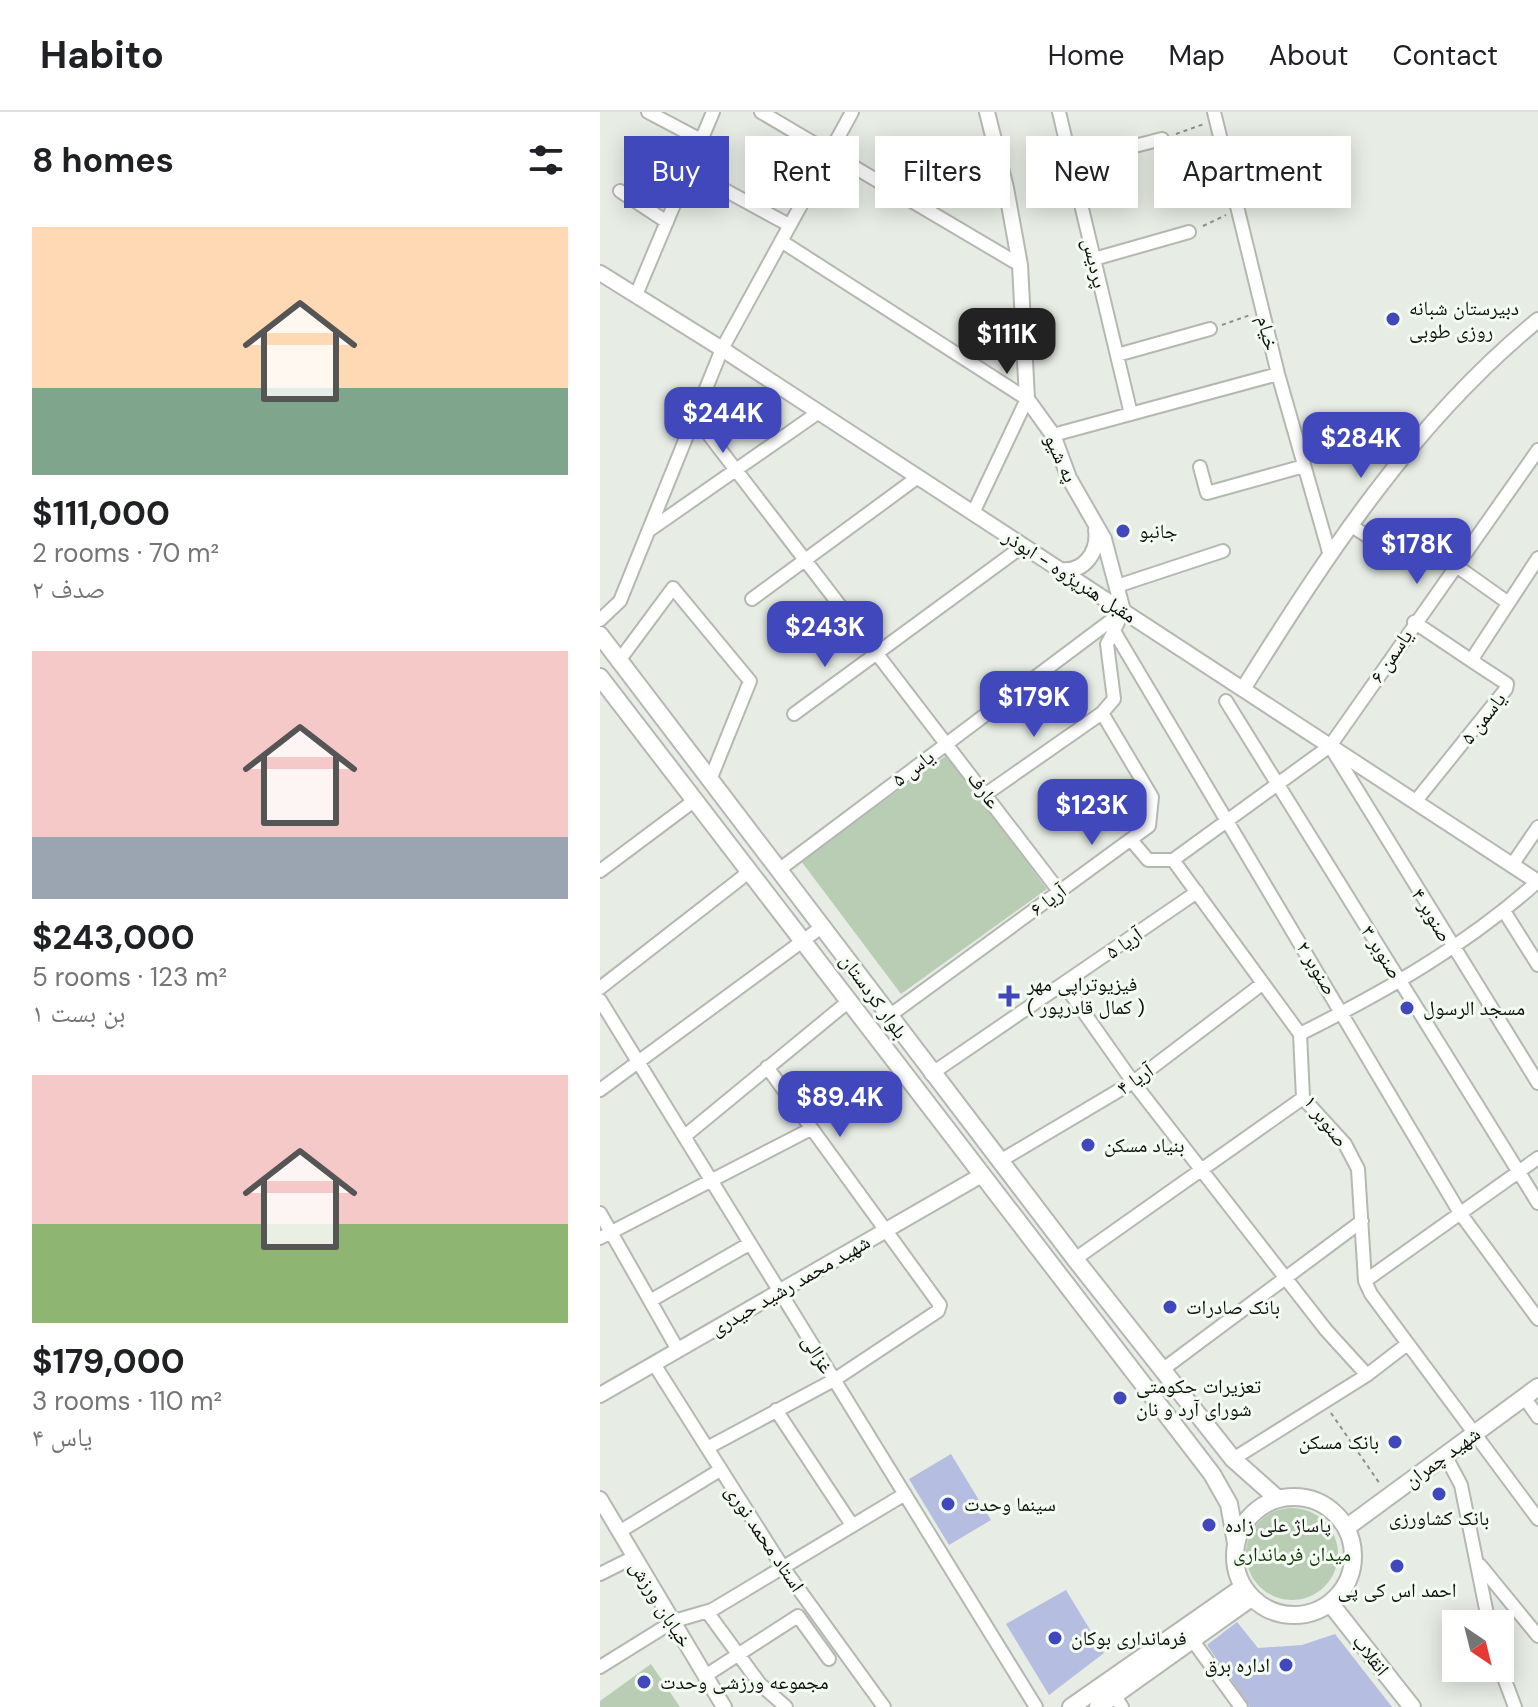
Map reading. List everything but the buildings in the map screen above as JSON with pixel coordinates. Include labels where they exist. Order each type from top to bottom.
[{"type":"main road","name":"بلوار کردستان","points":[[600,635],[823,926],[931,1074],[1162,1370],[1233,1459],[1278,1499]]},
{"type":"main road","name":"بلوار کردستان","points":[[600,677],[980,1176],[1212,1474],[1229,1504],[1236,1543]]},
{"type":"main road","name":"شهید چمران","points":[[1346,1528],[1531,1392]]},
{"type":"main road","points":[[1212,1474],[1233,1459]]},
{"type":"main road","points":[[1297,1497],[1317,1502],[1333,1512],[1346,1528],[1353,1560],[1350,1576],[1330,1603],[1304,1615],[1289,1615],[1275,1613],[1247,1592],[1235,1558],[1236,1543],[1251,1515],[1278,1499],[1297,1497]]},
{"type":"main road","points":[[1098,1707],[1118,1701],[1193,1641],[1247,1592]]},
{"type":"main road","points":[[1071,1707],[1247,1592]]},
{"type":"main road","name":"انقلاب","points":[[1330,1603],[1411,1707]]},
{"type":"street","points":[[648,112],[693,136]]},
{"type":"street","points":[[703,136],[713,112]]},
{"type":"street","points":[[761,112],[803,136]]},
{"type":"street","points":[[836,112],[849,117],[839,136]]},
{"type":"street","points":[[973,513],[1027,399],[1020,265],[1006,188],[987,112]]},
{"type":"street","name":"پردیس","points":[[1059,112],[1065,136]]},
{"type":"street","name":"خیام","points":[[1215,116],[1278,374],[1329,552]]},
{"type":"street","points":[[859,169],[1020,265]]},
{"type":"street","points":[[620,191],[667,222]]},
{"type":"street","points":[[729,192],[789,225]]},
{"type":"street","points":[[636,295],[673,208]]},
{"type":"street","points":[[600,620],[620,601],[722,349],[799,208]]},
{"type":"street","name":"پردیس","points":[[1082,208],[1131,414]]},
{"type":"street","points":[[1094,259],[1189,232]]},
{"type":"street","points":[[781,241],[1027,399]]},
{"type":"street","name":"مقبل هنرپژوه - ابوذر","points":[[600,273],[819,412],[1537,882]]},
{"type":"street","points":[[1243,689],[1329,552],[1427,425],[1538,320]]},
{"type":"street","points":[[1117,355],[1210,329]]},
{"type":"street","points":[[1053,435],[1278,374]]},
{"type":"street","name":"په شیو","points":[[1027,399],[1053,435],[1069,478],[1104,539],[1123,611]]},
{"type":"street","points":[[650,530],[819,412]]},
{"type":"street","name":"عارف","points":[[696,418],[1059,891]]},
{"type":"street","name":"یاسمن ۶","points":[[1173,860],[1330,746],[1414,622],[1538,450]]},
{"type":"street","points":[[1200,467],[1207,493],[1304,466]]},
{"type":"street","points":[[752,599],[918,477]]},
{"type":"street","points":[[1060,570],[1076,569],[1090,559],[1097,543],[1093,518]]},
{"type":"street","points":[[1350,525],[1400,557]]},
{"type":"street","points":[[794,714],[1023,546]]},
{"type":"street","points":[[1117,586],[1223,551]]},
{"type":"street","name":"یاسمن ۵","points":[[1415,802],[1508,686],[1475,663],[1474,656],[1538,558]]},
{"type":"street","points":[[1455,565],[1507,602]]},
{"type":"street","points":[[618,662],[673,588],[750,681],[710,780]]},
{"type":"street","points":[[986,794],[1102,713],[1114,699],[1107,644],[1123,611]]},
{"type":"street","name":"یاس ۵","points":[[780,869],[1123,611]]},
{"type":"street","points":[[1414,622],[1475,663]]},
{"type":"street","name":"صنوبر ۲","points":[[1114,631],[1344,1012],[1460,1213],[1538,1319]]},
{"type":"street","name":"صنوبر ۳","points":[[1226,701],[1538,1203]]},
{"type":"street","name":"آریا ۶","points":[[889,1016],[1149,826],[1152,797],[1102,713]]},
{"type":"street","name":"صنوبر ۴","points":[[1330,746],[1538,1083]]},
{"type":"street","points":[[600,871],[695,800]]},
{"type":"street","points":[[1512,865],[1538,827]]},
{"type":"street","points":[[1132,841],[1148,860],[1173,860],[1300,1034],[1401,981],[1504,911],[1537,882]]},
{"type":"street","points":[[600,988],[749,872]]},
{"type":"street","name":"آریا ۵","points":[[931,1074],[1197,892]]},
{"type":"street","points":[[1504,911],[1538,965]]},
{"type":"street","points":[[600,1090],[823,926]]},
{"type":"street","points":[[1064,984],[1133,1082],[1367,1375]]},
{"type":"street","name":"آریا ۴","points":[[1000,1161],[1133,1082],[1262,984]]},
{"type":"street","name":"غزالی","points":[[600,1000],[1036,1707]]},
{"type":"street","points":[[686,1135],[849,1001]]},
{"type":"street","name":"صنوبر ۱","points":[[1300,1034],[1303,1098],[1345,1144],[1358,1169],[1365,1281],[1406,1345],[1538,1519]]},
{"type":"street","points":[[707,1448],[834,1380],[938,1311],[940,1305],[767,1067]]},
{"type":"street","points":[[1075,1259],[1303,1098]]},
{"type":"street","points":[[606,1235],[811,1129]]},
{"type":"street","points":[[1365,1281],[1538,1158]]},
{"type":"street","name":"شهید محمد رشید حیدری","points":[[600,1395],[980,1176]]},
{"type":"street","points":[[600,1213],[606,1235],[678,1350]]},
{"type":"street","points":[[1162,1370],[1362,1221]]},
{"type":"street","points":[[650,1301],[749,1244]]},
{"type":"street","points":[[1233,1459],[1367,1375],[1406,1345]]},
{"type":"street","name":"استاد محمد نوری","points":[[654,1364],[782,1566],[884,1707]]},
{"type":"street","points":[[1531,1392],[1538,1417]]},
{"type":"street","points":[[776,1410],[852,1525]]},
{"type":"street","points":[[1445,1455],[1461,1485],[1486,1610]]},
{"type":"street","points":[[619,1532],[720,1470]]},
{"type":"street","points":[[600,1667],[674,1621],[708,1613],[905,1494]]},
{"type":"street","name":"خیابان ورزش","points":[[602,1507],[724,1707]]},
{"type":"street","points":[[600,1574],[632,1558]]},
{"type":"street","points":[[1477,1562],[1538,1636]]},
{"type":"street","points":[[708,1613],[760,1684],[786,1707]]},
{"type":"street","points":[[705,1676],[798,1616],[829,1659]]},
{"type":"street","points":[[1193,1641],[1241,1707]]},
{"type":"street","points":[[1506,1682],[1515,1707]]},
{"type":"path","points":[[1169,136],[1215,116]]},
{"type":"path","points":[[1189,232],[1238,210]]},
{"type":"path","points":[[1210,329],[1263,310]]},
{"type":"path","points":[[1324,1403],[1389,1496]]},
{"type":"green space","points":[[947,755],[1047,889],[901,994],[801,861]]},
{"type":"green space","name":"میدان فرمانداری","points":[[1292,1508],[1310,1511],[1325,1521],[1335,1536],[1338,1554],[1335,1572],[1325,1587],[1310,1597],[1292,1600],[1274,1597],[1259,1587],[1249,1572],[1246,1554],[1249,1536],[1259,1521],[1274,1511]]},
{"type":"green space","name":"مجموعه ورزشی وحدت","points":[[651,1664],[680,1707],[600,1707],[600,1701]]},
{"type":"place","name":"دبیرستان شبانه روزی طوبی","points":[[1393,319]]},
{"type":"place","name":"جانبو","points":[[1123,531]]},
{"type":"place","name":"فیزیوتراپی مهر ( کمال قادرپور )","points":[[1009,996]]},
{"type":"place","name":"مسجد الرسول","points":[[1407,1008]]},
{"type":"place","name":"بنیاد مسکن","points":[[1088,1145]]},
{"type":"place","name":"بانک صادرات","points":[[1170,1307]]},
{"type":"place","name":"تعزیرات حکومتی شورای آرد و نان","points":[[1120,1398]]},
{"type":"place","name":"بانک مسکن","points":[[1395,1442]]},
{"type":"place","name":"بانک کشاورزی","points":[[1439,1494]]},
{"type":"place","name":"سینما وحدت","points":[[948,1504]]},
{"type":"place","name":"پاساژ علی زاده","points":[[1209,1525]]},
{"type":"place","name":"احمد اس کی پی","points":[[1397,1566]]},
{"type":"place","name":"فرمانداری بوکان","points":[[1055,1638]]},
{"type":"place","name":"اداره برق","points":[[1286,1665]]},
{"type":"place","name":"مجموعه ورزشی وحدت","points":[[644,1682]]}]
